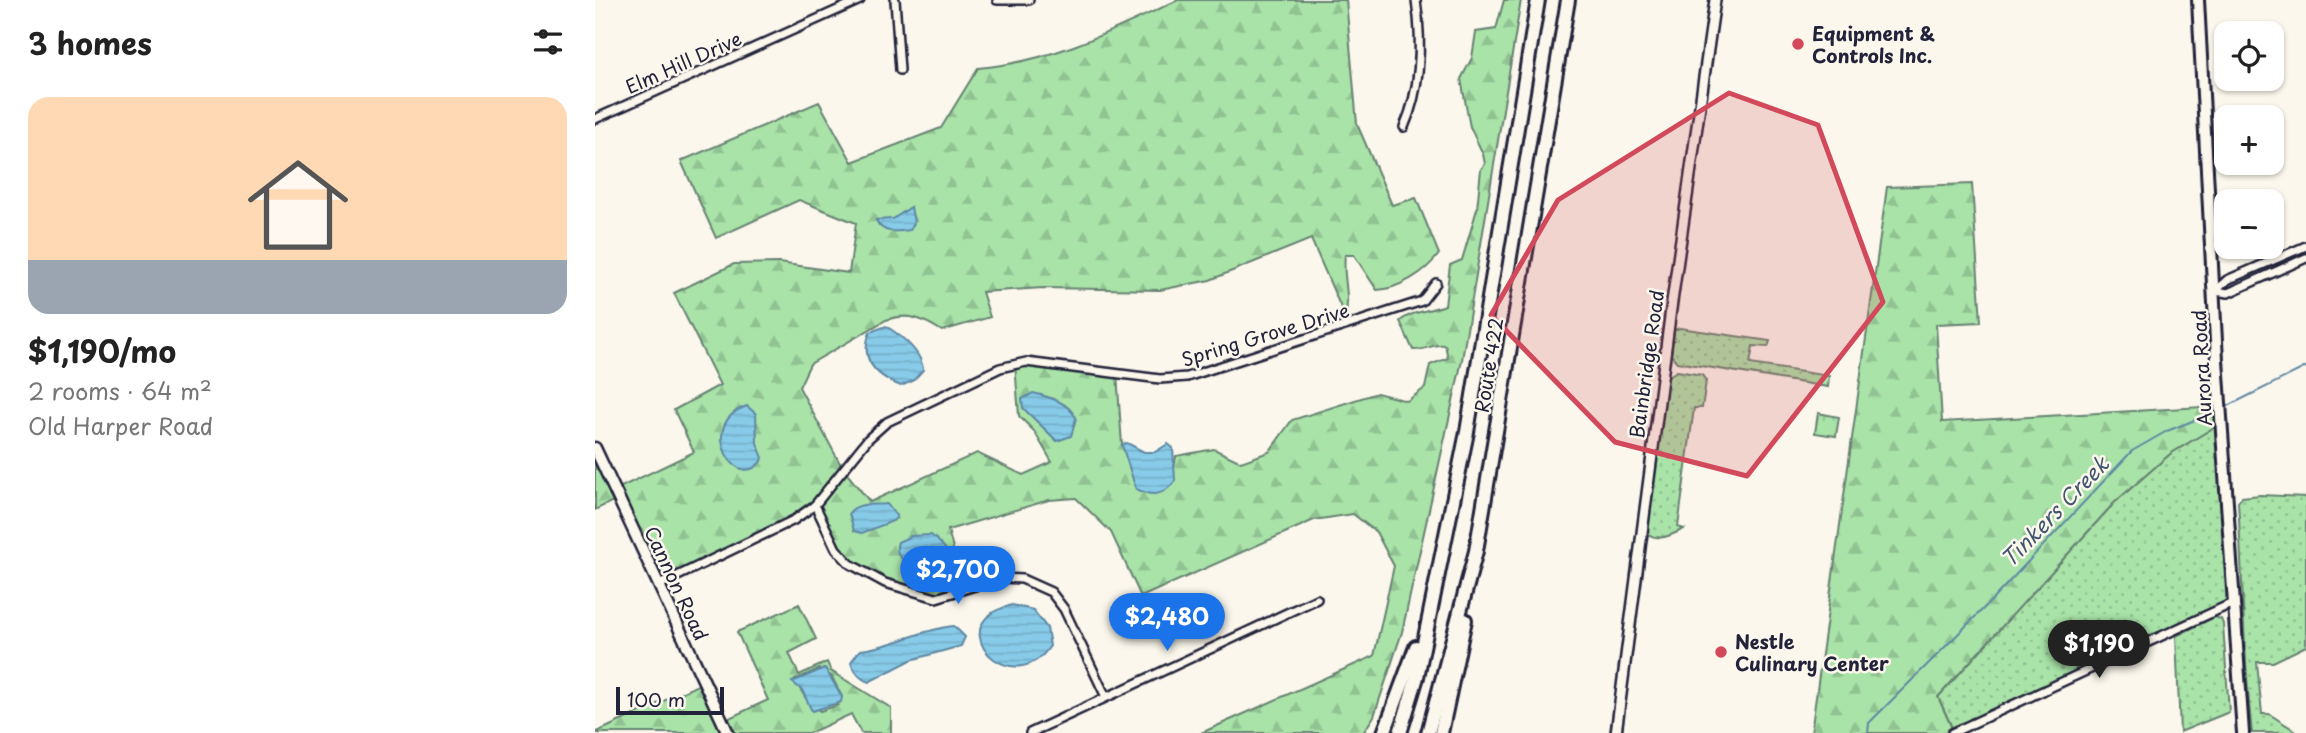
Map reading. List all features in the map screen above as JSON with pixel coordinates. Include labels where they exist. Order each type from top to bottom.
[{"type":"highway","name":"Route 422","points":[[1400,733],[1417,677],[1455,494],[1538,0]]},
{"type":"highway","name":"Route 422","points":[[1428,733],[1476,551],[1568,0]]},
{"type":"highway","points":[[1384,733],[1414,654],[1455,494]]},
{"type":"highway","points":[[1441,733],[1463,636],[1476,551]]},
{"type":"main road","name":"Aurora Road","points":[[2198,0],[2221,423],[2242,733]]},
{"type":"main road","name":"Cannon Road","points":[[595,448],[728,733]]},
{"type":"street","name":"Elm Hill Drive","points":[[595,119],[860,0]]},
{"type":"street","points":[[895,0],[900,70]]},
{"type":"street","points":[[997,0],[1029,0]]},
{"type":"street","points":[[1404,127],[1410,113],[1418,68],[1420,42],[1416,0]]},
{"type":"street","name":"Bainbridge Road","points":[[1616,733],[1670,317],[1716,0]]},
{"type":"street","points":[[2214,291],[2227,280],[2306,246]]},
{"type":"street","points":[[2214,291],[2228,293],[2306,258]]},
{"type":"street","name":"Spring Grove Drive","points":[[659,585],[794,520],[815,505],[820,495],[868,439],[887,422],[1000,368],[1026,362],[1160,379],[1187,377],[1422,301],[1436,283]]},
{"type":"street","points":[[815,505],[836,549],[850,564],[885,583],[936,598],[1001,578],[1022,579],[1051,592],[1064,609],[1106,697]]},
{"type":"street","points":[[1030,733],[1317,599]]},
{"type":"street","points":[[1952,733],[2235,602]]},
{"type":"highlighted area","points":[[1729,93],[1818,125],[1883,302],[1747,476],[1615,442],[1491,315],[1558,200]]},
{"type":"green space","points":[[1178,0],[1346,0],[1357,124],[1392,205],[1416,198],[1439,254],[1434,261],[1403,283],[1377,290],[1354,255],[1345,255],[1345,317],[1311,239],[1210,280],[1160,290],[1043,288],[982,292],[990,317],[942,331],[915,318],[886,320],[810,364],[799,387],[843,469],[870,502],[977,453],[1023,475],[1052,462],[1034,431],[1019,416],[1015,364],[1117,373],[1122,445],[1174,469],[1176,456],[1214,449],[1241,462],[1269,452],[1292,420],[1377,393],[1407,401],[1425,388],[1430,365],[1448,358],[1445,345],[1413,350],[1400,321],[1416,313],[1445,305],[1450,265],[1462,260],[1477,209],[1481,169],[1485,164],[1470,127],[1461,79],[1472,58],[1476,32],[1496,29],[1504,0],[1521,0],[1462,360],[1402,632],[1374,716],[1363,733],[1201,733],[1374,656],[1394,566],[1376,532],[1353,514],[1314,520],[1141,597],[1111,532],[1076,498],[1049,500],[948,530],[964,590],[936,598],[885,583],[850,564],[836,549],[815,506],[794,520],[661,582],[619,498],[595,510],[595,448],[615,490],[694,452],[674,410],[720,385],[674,293],[734,264],[779,263],[849,273],[856,223],[799,200],[716,238],[681,161],[819,102],[852,162],[941,128],[978,68],[1005,65],[1056,52],[1105,34]]},
{"type":"green space","points":[[1972,184],[1981,322],[1936,324],[1942,422],[2220,406],[2221,423],[2170,454],[2114,503],[1938,697],[1954,733],[1811,733],[1887,187]]},
{"type":"green space","points":[[1680,328],[1770,341],[1768,347],[1753,346],[1750,364],[1829,376],[1828,387],[1677,362],[1671,355],[1674,330]]},
{"type":"green space","points":[[1677,371],[1702,375],[1706,381],[1702,408],[1694,408],[1678,527],[1684,529],[1658,538],[1642,530],[1662,380]]},
{"type":"green space","points":[[1818,413],[1839,417],[1836,436],[1815,433]]},
{"type":"green space","points":[[2221,423],[2235,602],[1954,732],[1938,697],[2114,503],[2170,454]]},
{"type":"green space","points":[[2242,497],[2306,497],[2306,646],[2273,662],[2257,662],[2262,714],[2269,714],[2299,733],[2252,733],[2238,502]]},
{"type":"green space","points":[[799,604],[816,639],[789,653],[799,675],[827,662],[831,671],[891,708],[891,733],[861,733],[851,714],[810,733],[595,733],[704,682],[723,721],[768,700],[737,632]],"holes":[[[819,669],[832,677],[842,697],[838,705],[820,711],[805,697],[795,680]]]},
{"type":"green space","points":[[2214,617],[2221,619],[2223,624],[2229,712],[2180,732],[2176,636]]},
{"type":"water","points":[[911,207],[914,223],[910,230],[886,230],[876,220],[893,219]]},
{"type":"water","points":[[886,326],[909,345],[922,363],[923,370],[913,381],[901,386],[877,372],[868,359],[867,342],[870,332]]},
{"type":"water","points":[[1033,393],[1058,401],[1073,412],[1076,418],[1071,436],[1057,441],[1023,408],[1022,399]]},
{"type":"water","points":[[747,406],[756,414],[757,443],[763,458],[753,468],[743,469],[734,464],[726,454],[722,441],[723,428],[731,415]]},
{"type":"water","points":[[1127,443],[1144,452],[1155,452],[1168,444],[1173,448],[1175,481],[1157,494],[1136,489],[1122,445]]},
{"type":"water","points":[[887,504],[897,517],[893,521],[862,533],[854,531],[849,513],[853,509],[862,505]]},
{"type":"water","points":[[931,535],[951,558],[952,575],[925,572],[900,557],[898,542],[911,536]]},
{"type":"water","points":[[1012,605],[1033,610],[1047,628],[1050,646],[1036,660],[1021,666],[1006,665],[994,659],[984,649],[980,637],[982,624],[992,613]]},
{"type":"water","points":[[954,626],[965,637],[961,646],[911,660],[869,682],[858,674],[851,662],[860,650]]},
{"type":"water","points":[[825,668],[842,697],[841,702],[812,711],[802,690],[792,682]]},
{"type":"waterway","name":"Tinkers Creek","points":[[2226,407],[2306,367]]},
{"type":"waterway","name":"Tinkers Creek","points":[[1868,733],[1869,723],[1991,601],[2132,451],[2167,431],[2218,411]]},
{"type":"place","name":"Equipment & Controls Inc.","points":[[1798,44]]},
{"type":"place","name":"Nestle Culinary Center","points":[[1721,652]]}]
